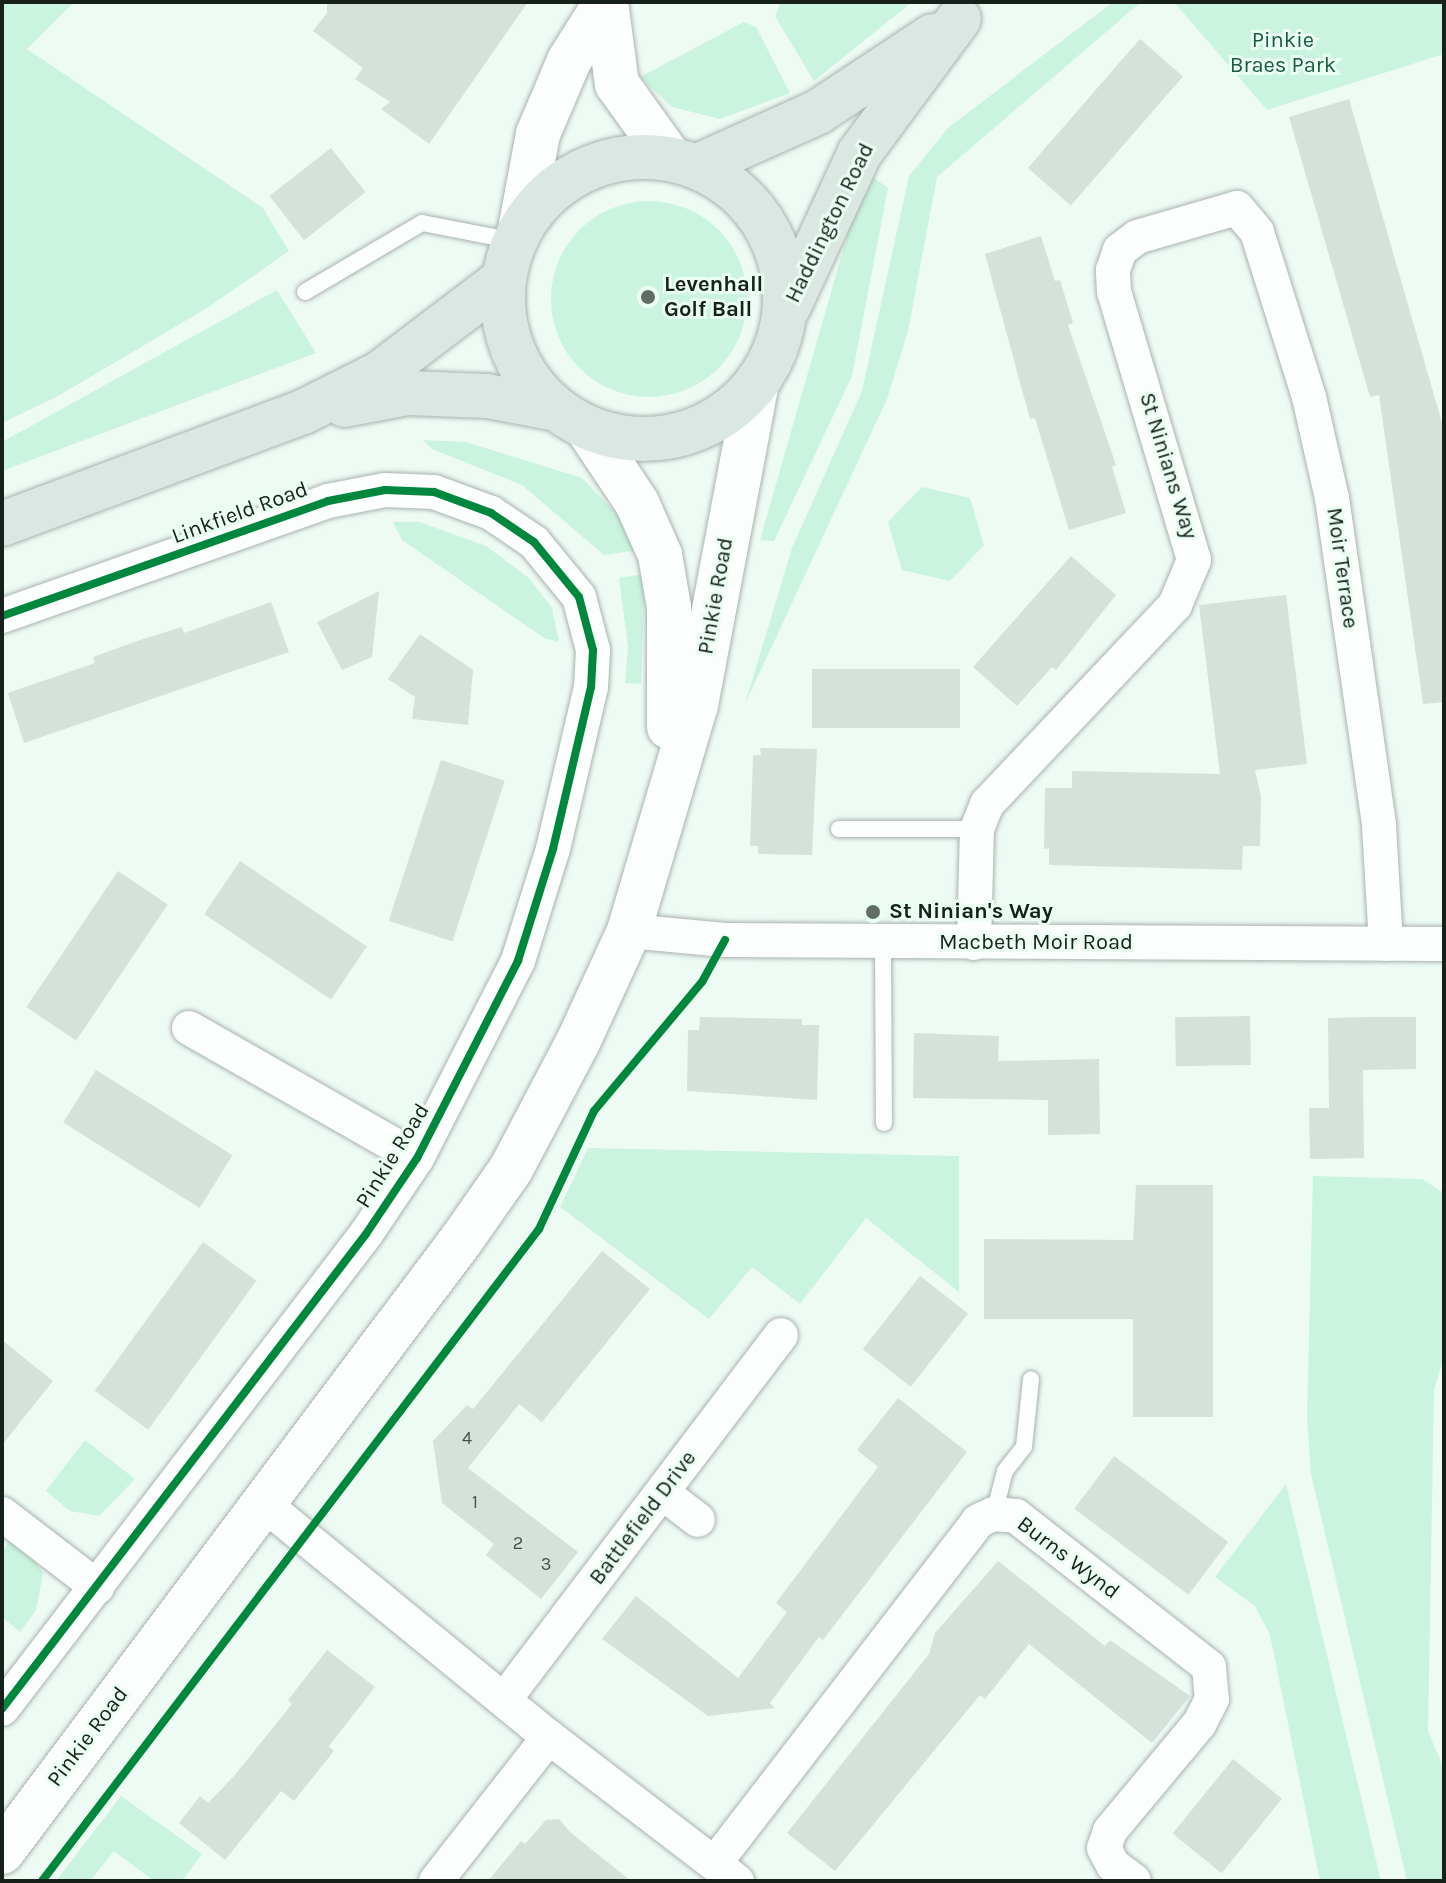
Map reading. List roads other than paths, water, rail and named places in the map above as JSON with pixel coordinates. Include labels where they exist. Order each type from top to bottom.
[{"type":"main road","points":[[303,412],[408,393],[487,396],[572,418],[633,439],[680,435],[723,416],[757,383],[777,350],[786,312],[783,267],[766,224],[737,190],[684,162],[617,84],[606,2]]},
{"type":"main road","points":[[572,418],[531,383],[513,350],[504,315],[513,250],[538,134],[569,61],[606,2]]},
{"type":"main road","name":"Haddington Road","points":[[684,162],[818,112],[970,10]]},
{"type":"main road","name":"Haddington Road","points":[[786,312],[859,154],[970,10]]},
{"type":"main road","points":[[2,524],[303,412],[379,374],[513,250],[547,195],[583,170],[626,157],[684,162]]},
{"type":"main road","name":"Pinkie Road","points":[[2,1852],[511,1169],[629,931],[662,805],[696,705],[757,383]]},
{"type":"main road","name":"Pinkie Road","points":[[572,418],[637,503],[660,555],[669,607],[672,700],[662,805]]},
{"type":"street","name":"St Ninians Way","points":[[974,943],[977,829],[987,804],[1175,605],[1194,560],[1191,538],[1114,292],[1113,270],[1120,250],[1137,237],[1237,208]]},
{"type":"street","name":"Moir Terrace","points":[[1237,208],[1257,232],[1309,397],[1332,498],[1379,826],[1386,944]]},
{"type":"street","name":"Linkfield Road","points":[[2,616],[328,501],[385,490],[434,492],[491,513],[534,542]]},
{"type":"street","name":"Pinkie Road","points":[[2,1709],[366,1234],[417,1158],[518,961],[553,849],[591,687],[593,650],[579,597],[534,542]]},
{"type":"street","name":"Macbeth Moir Road","points":[[629,931],[725,940],[883,943],[1444,944]]},
{"type":"street","points":[[189,1028],[417,1158]]},
{"type":"street","name":"Battlefield Drive","points":[[504,1700],[781,1335]]},
{"type":"street","points":[[663,1493],[698,1520]]},
{"type":"street","points":[[264,1504],[549,1737],[726,1872]]},
{"type":"street","points":[[2,1514],[97,1587]]},
{"type":"street","name":"Burns Wynd","points":[[726,1872],[978,1521],[994,1514],[1016,1516],[1209,1667],[1212,1699],[1199,1724],[1107,1840],[1104,1848],[1113,1865],[1134,1881]]},
{"type":"street","points":[[436,1881],[549,1737]]},
{"type":"lane","points":[[305,292],[422,223],[513,250]]},
{"type":"lane","points":[[839,829],[977,829]]},
{"type":"lane","points":[[883,943],[884,1123]]},
{"type":"lane","points":[[994,1514],[1005,1471],[1024,1447],[1031,1379]]},
{"type":"place","name":"Levenhall Golf Ball","points":[[648,297]]},
{"type":"place","name":"St Ninian's Way","points":[[873,912]]},
{"type":"park label","name":"Pinkie Braes Park","points":[[1283,52]]}]
